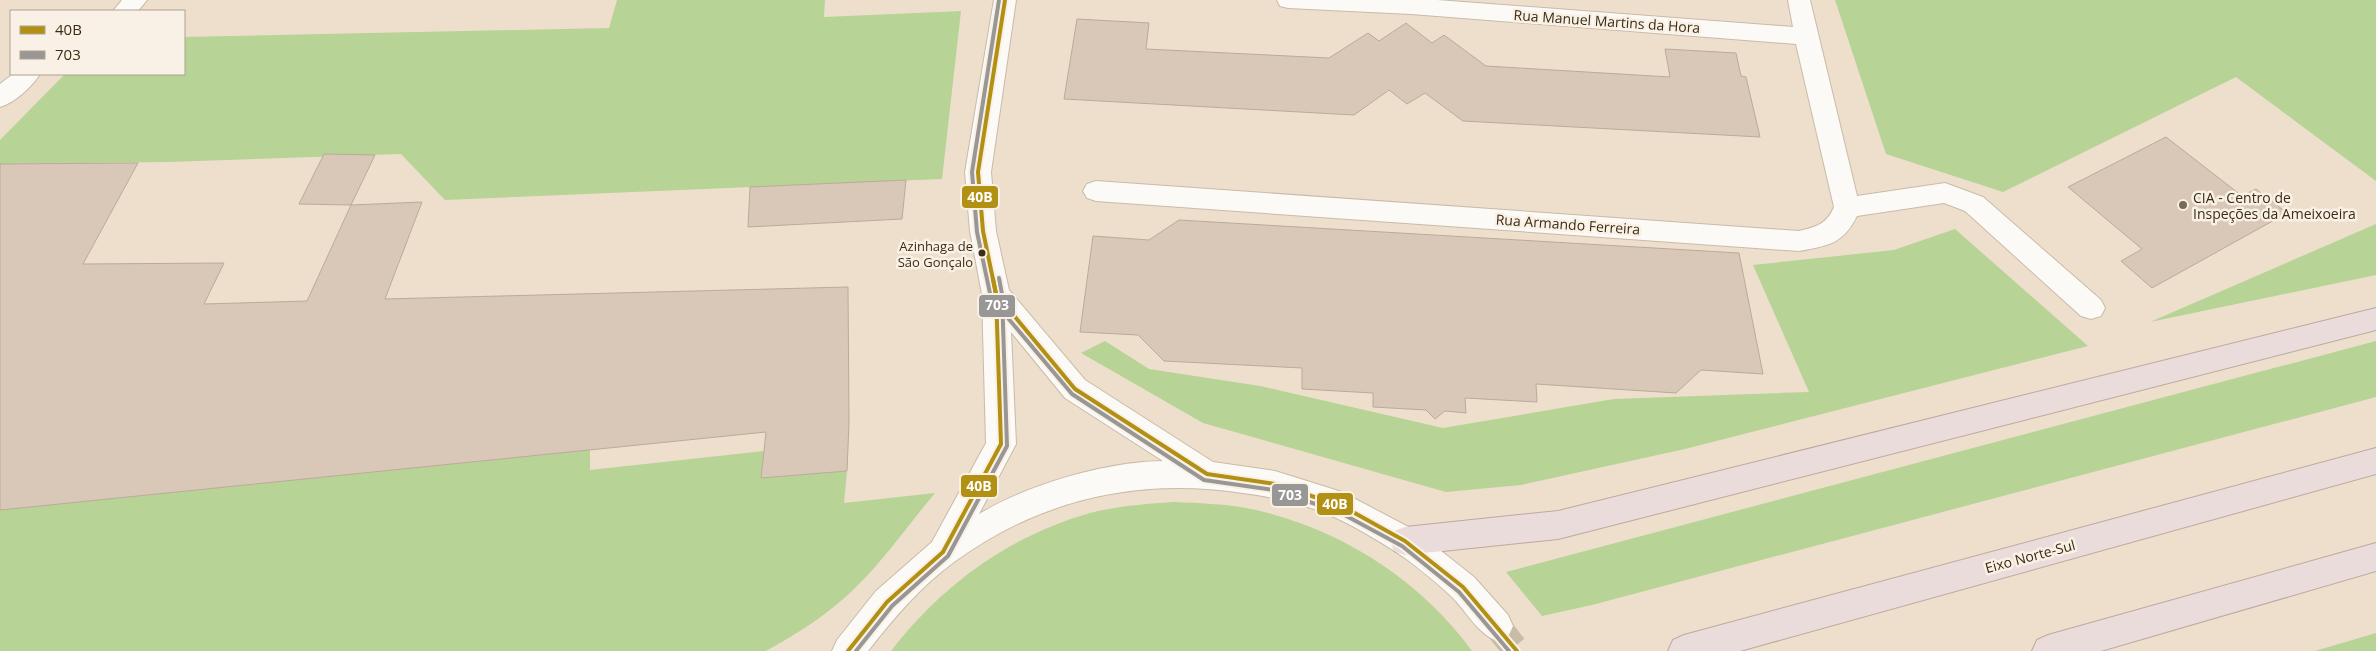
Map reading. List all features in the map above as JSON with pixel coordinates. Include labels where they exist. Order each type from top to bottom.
[{"type":"highway","points":[[1405,541],[1558,525],[2376,319]]},
{"type":"highway","name":"Eixo Norte-Sul","points":[[1684,651],[2376,461]]},
{"type":"highway","points":[[2048,651],[2376,557]]},
{"type":"street","points":[[125,10],[136,0]]},
{"type":"street","points":[[944,552],[1001,444],[996,294],[983,231],[978,172],[1005,0]]},
{"type":"street","name":"Rua Manuel Martins da Hora","points":[[1288,0],[1411,3],[1806,36]]},
{"type":"street","points":[[1799,0],[1847,208],[1945,193],[1960,198],[1974,204],[2091,308]]},
{"type":"street","points":[[0,98],[27,75]]},
{"type":"street","name":"Rua Armando Ferreira","points":[[1096,191],[1799,241],[1826,236],[1841,224],[1847,208]]},
{"type":"street","points":[[996,294],[1075,388],[1207,474]]},
{"type":"street","points":[[848,651],[887,602],[944,552],[1004,515],[1070,489],[1138,475],[1207,474],[1275,484],[1342,506],[1405,541],[1463,587],[1498,626]]},
{"type":"green space","points":[[617,0],[825,0],[824,17],[961,11],[942,179],[445,200],[401,154],[168,162],[0,164],[0,140],[64,75],[185,75],[185,37],[609,28]]},
{"type":"green space","points":[[1835,0],[2376,0],[2376,181],[2236,77],[2003,192],[1886,154]]},
{"type":"green space","points":[[2376,224],[2376,275],[2150,322]]},
{"type":"green space","points":[[1955,229],[2088,346],[1685,449],[1521,485],[1446,492],[1203,423],[1081,353],[1105,341],[1149,369],[1260,386],[1443,428],[1614,399],[1809,392],[1753,265],[1894,250]]},
{"type":"green space","points":[[2376,341],[2376,397],[1592,605],[1542,616],[1506,572]]},
{"type":"green space","points":[[590,450],[590,470],[764,451],[762,478],[847,471],[844,503],[935,493],[879,562],[855,588],[815,621],[766,651],[0,651],[0,510]]},
{"type":"green space","points":[[1173,502],[1204,503],[1246,508],[1288,519],[1319,530],[1377,561],[1403,580],[1451,625],[1472,651],[891,651],[932,605],[955,584],[1005,549],[1060,523],[1090,513],[1131,506]]},
{"type":"green space","points":[[2376,633],[2376,651],[2315,651]]},
{"type":"building","points":[[1077,19],[1149,23],[1146,49],[1329,58],[1368,33],[1379,41],[1406,23],[1432,43],[1444,35],[1486,66],[1670,77],[1665,49],[1736,53],[1741,76],[1746,77],[1760,137],[1463,121],[1425,93],[1407,104],[1389,90],[1354,115],[1064,99]]},
{"type":"building","name":"CIA - Centro de Inspeções da Ameixoeira","points":[[2166,137],[2242,196],[2256,189],[2287,213],[2152,288],[2121,261],[2142,249],[2068,187]]},
{"type":"building","points":[[324,154],[375,155],[351,205],[299,204]]},
{"type":"building","points":[[138,163],[83,264],[224,263],[204,304],[307,301],[351,205],[422,202],[385,299],[848,287],[849,423],[847,471],[761,478],[766,432],[0,510],[0,164]]},
{"type":"building","points":[[906,180],[902,219],[748,227],[750,187]]},
{"type":"building","points":[[1179,220],[1739,253],[1763,374],[1701,370],[1676,393],[1536,384],[1537,402],[1465,398],[1466,413],[1445,411],[1435,419],[1426,410],[1373,407],[1373,393],[1302,389],[1302,368],[1164,361],[1138,335],[1080,332],[1093,236],[1149,240]]},
{"type":"tunnel","points":[[1497,626],[1517,651]]},
{"type":"transit line","name":"703","points":[[999,0],[972,172],[977,232],[991,298],[1072,394],[1204,480],[1274,490],[1339,512],[1402,546],[1459,592],[1509,651]]},
{"type":"transit line","name":"40B","points":[[1005,0],[978,172],[983,231],[996,294],[1075,389],[1207,474],[1275,484],[1342,506],[1405,541],[1463,587],[1517,651]]},
{"type":"transit line","name":"703","points":[[856,651],[892,606],[948,556],[1007,446],[1002,294],[999,278]]},
{"type":"transit line","name":"40B","points":[[848,651],[887,602],[943,552],[1001,444],[996,294],[993,279]]},
{"type":"place","name":"CIA - Centro de Inspeções da Ameixoeira","points":[[2183,205]]},
{"type":"place","name":"Azinhaga de São Gonçalo","points":[[982,253]]}]
